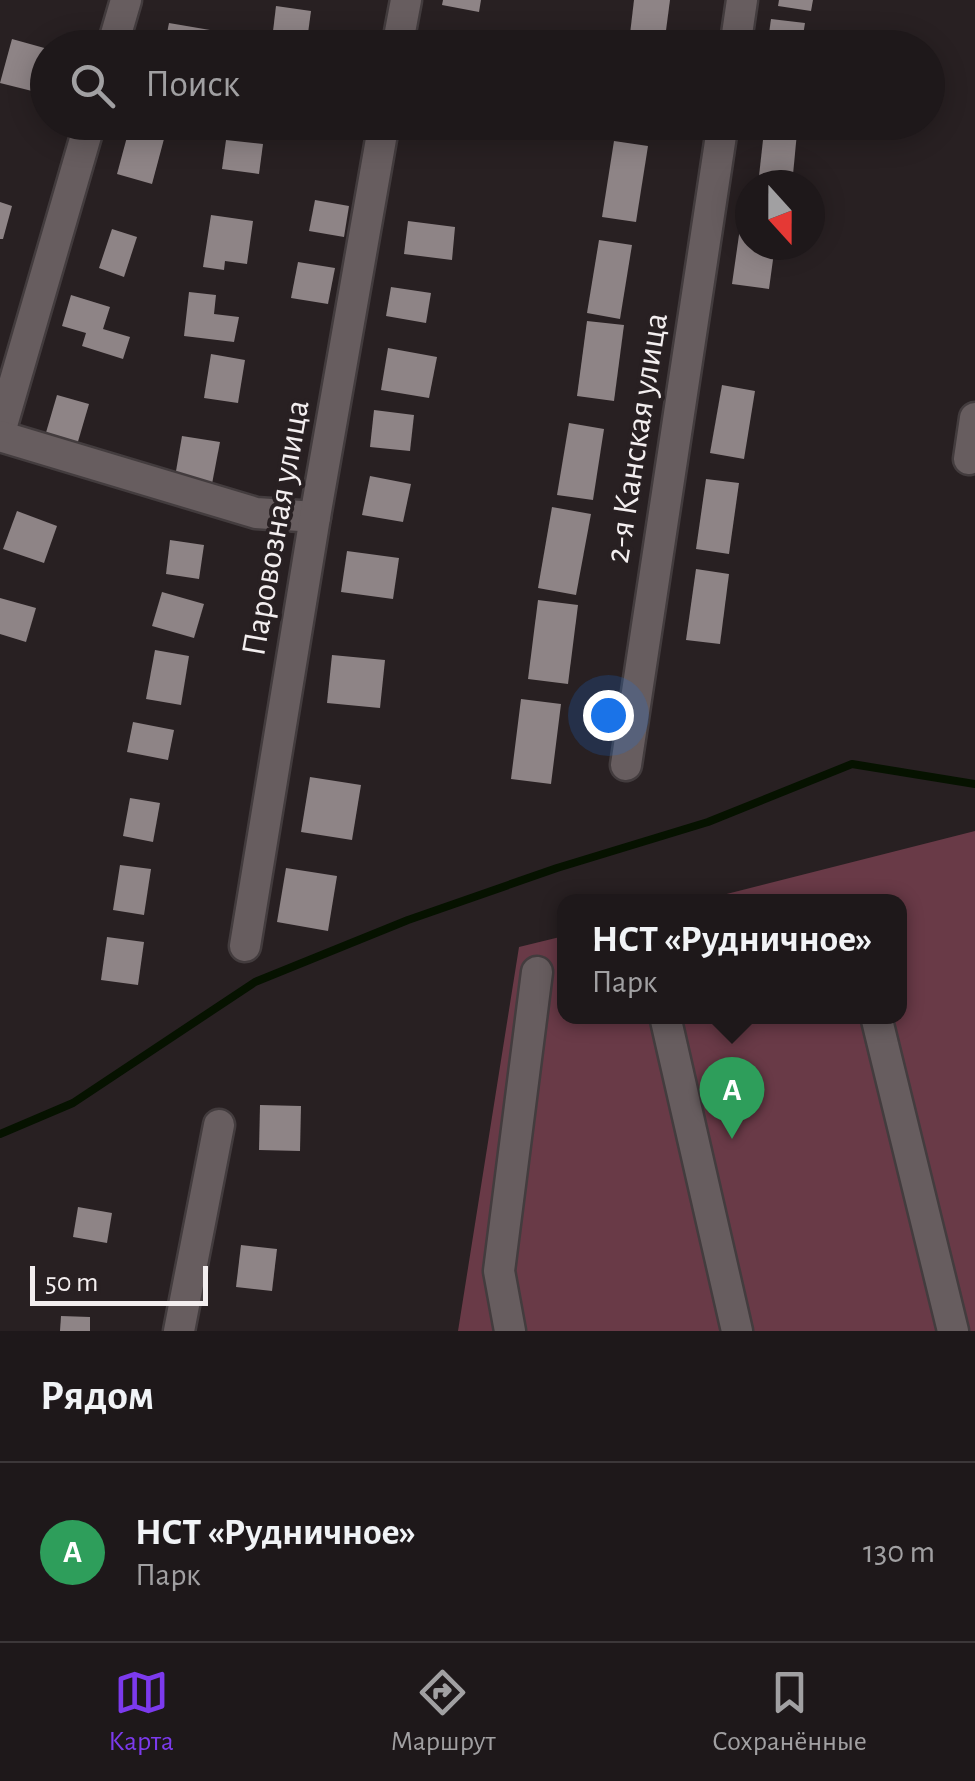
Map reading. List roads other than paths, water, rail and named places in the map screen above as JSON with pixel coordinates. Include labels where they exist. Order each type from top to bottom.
[{"type":"street","points":[[117,30],[126,0]]},
{"type":"street","points":[[400,30],[406,0]]},
{"type":"street","points":[[738,30],[742,0]]},
{"type":"street","points":[[85,140],[0,434],[256,513],[315,517]]},
{"type":"street","name":"Паровозная улица","points":[[245,946],[381,140]]},
{"type":"street","name":"2-я Канская улица","points":[[626,765],[720,140]]},
{"type":"street","points":[[969,459],[975,418]]},
{"type":"street","points":[[510,1331],[499,1271],[537,972]]},
{"type":"street","points":[[666,1024],[737,1331]]},
{"type":"street","points":[[878,1024],[953,1331]]},
{"type":"street","points":[[179,1331],[219,1124]]},
{"type":"waterway","points":[[0,1134],[73,1103],[255,982],[408,920],[557,868],[708,822],[852,764],[975,784]]},
{"type":"place","name":"НСТ «Рудничное»","points":[[732,1139]]}]
